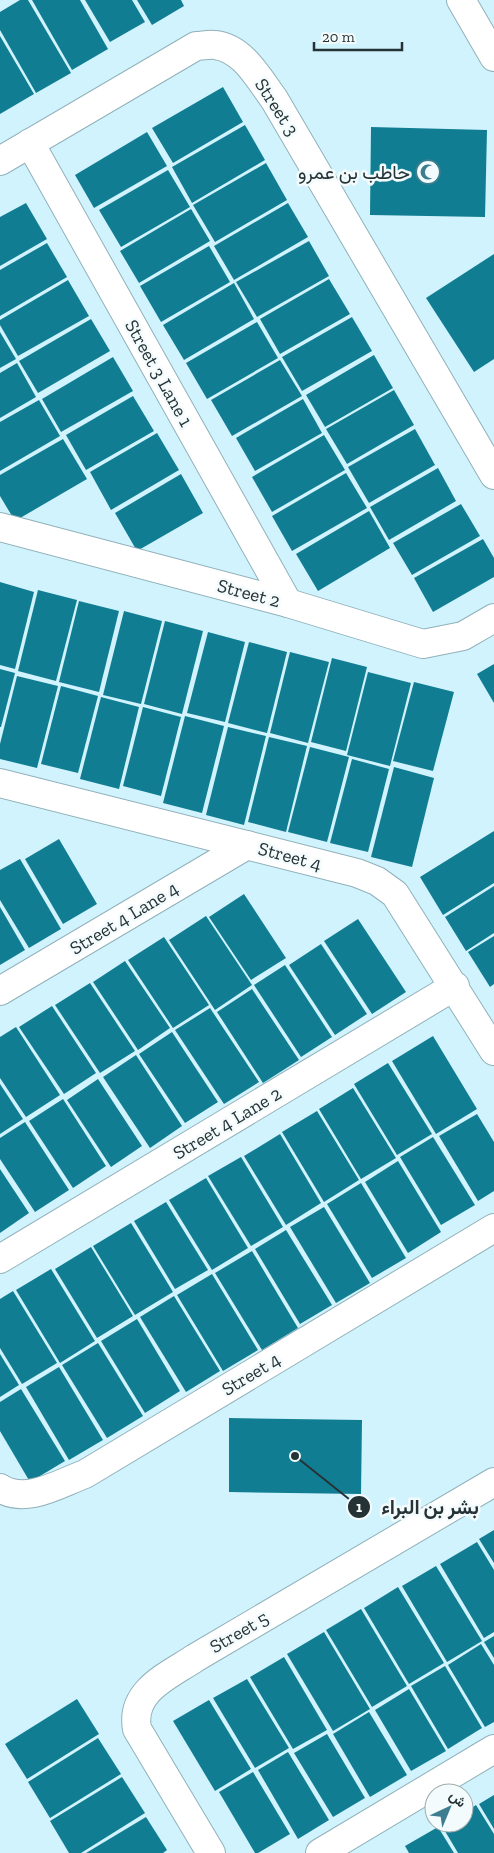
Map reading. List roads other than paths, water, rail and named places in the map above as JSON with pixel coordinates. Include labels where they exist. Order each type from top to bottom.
[{"type":"street","points":[[461,0],[494,57]]},
{"type":"street","name":"Street 3","points":[[0,161],[196,46],[216,44],[234,51],[247,63],[274,99],[494,476]]},
{"type":"street","name":"Street 3 Lane 1","points":[[30,143],[288,603]]},
{"type":"street","name":"Street 2","points":[[0,527],[288,603],[423,644],[463,636],[494,618]]},
{"type":"street","name":"Street 4","points":[[0,784],[247,845],[356,873],[378,881],[395,894],[455,986],[494,1051]]},
{"type":"street","name":"Street 4 Lane 4","points":[[0,991],[247,845]]},
{"type":"street","name":"Street 4 Lane 2","points":[[0,1259],[455,986]]},
{"type":"street","name":"Street 4","points":[[0,1488],[8,1493],[30,1495],[85,1474],[494,1228]]},
{"type":"street","name":"Street 5","points":[[211,1853],[137,1729],[134,1715],[139,1701],[150,1689],[195,1658],[494,1482]]},
{"type":"street","points":[[320,1853],[494,1749]]},
{"type":"place","name":"حاطب بن عمرو","points":[[428,172]]},
{"type":"place","name":"بشر بن البراء","points":[[295,1456]]}]
